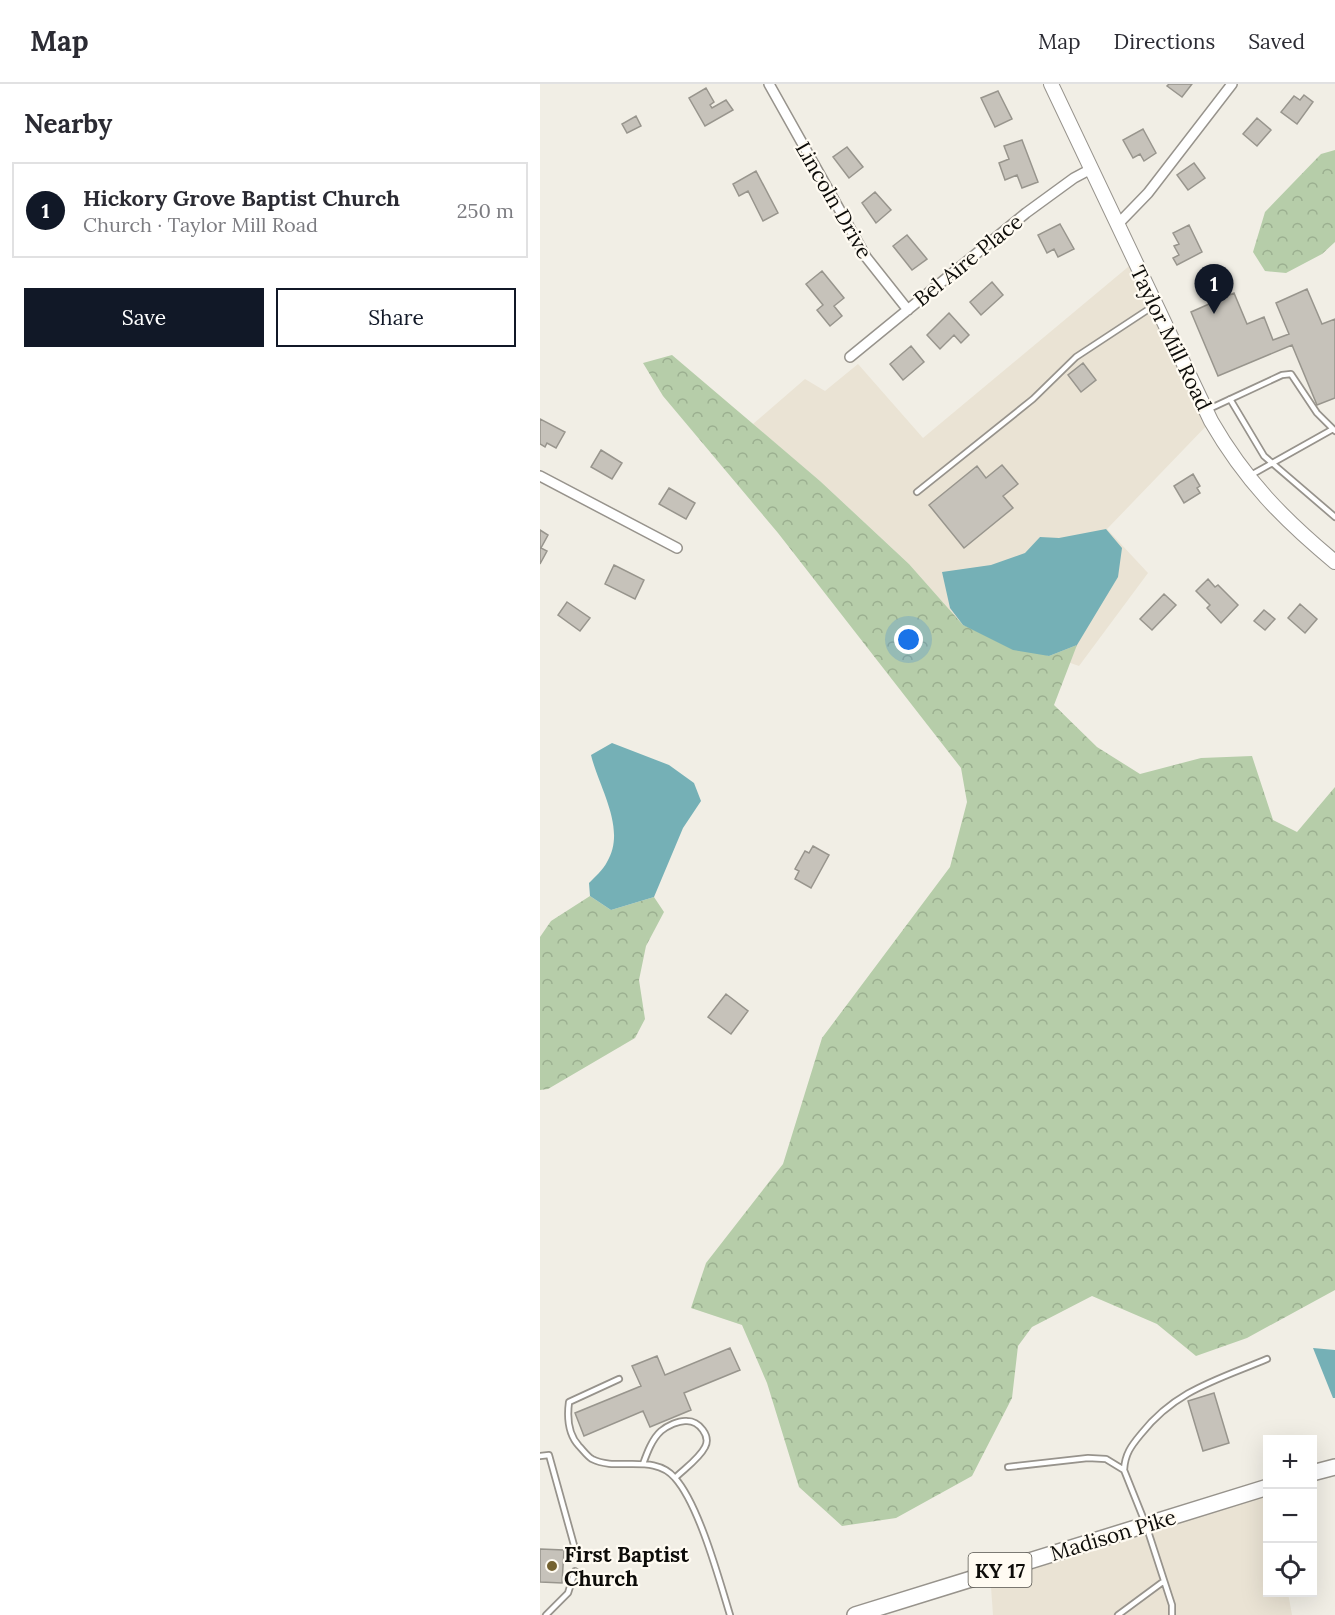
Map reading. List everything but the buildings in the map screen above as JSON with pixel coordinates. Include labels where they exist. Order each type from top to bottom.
[{"type":"main road","name":"Taylor Mill Road","points":[[1051,84],[1206,411],[1232,458],[1293,526],[1335,562]]},
{"type":"main road","points":[[1317,1472],[1335,1467]]},
{"type":"main road","name":"Madison Pike","points":[[855,1615],[1263,1489]]},
{"type":"street","name":"Lincoln Drive","points":[[769,84],[866,258],[908,310]]},
{"type":"street","points":[[1117,225],[1148,193],[1232,84]]},
{"type":"street","name":"Bel Aire Place","points":[[850,357],[1026,213],[1074,177],[1091,169]]},
{"type":"street","points":[[540,476],[677,548]]},
{"type":"lane","points":[[918,492],[1033,399],[1076,357],[1155,305]]},
{"type":"lane","points":[[1206,411],[1282,375],[1291,374],[1317,413],[1334,430],[1247,477]]},
{"type":"lane","points":[[1230,399],[1264,456],[1335,517]]},
{"type":"lane","points":[[1172,1615],[1146,1525],[1124,1470],[1125,1456],[1168,1404],[1197,1388],[1267,1359]]},
{"type":"lane","points":[[619,1379],[569,1402],[570,1430],[576,1442],[590,1458],[604,1462],[660,1467],[675,1478],[705,1539],[730,1615]]},
{"type":"lane","points":[[643,1464],[654,1440],[661,1431],[686,1420],[696,1423],[703,1430],[707,1439],[706,1447],[675,1478]]},
{"type":"lane","points":[[540,1456],[549,1455],[576,1556]]},
{"type":"lane","points":[[1008,1467],[1088,1458],[1106,1459],[1124,1470]]},
{"type":"lane","points":[[546,1615],[568,1593],[575,1571]]},
{"type":"lane","points":[[1118,1615],[1164,1581]]},
{"type":"shaded area","points":[[1134,262],[1211,421],[1107,529],[1148,573],[1079,666],[963,625],[909,564],[820,481],[753,424],[805,379],[825,391],[858,364],[923,438]]},
{"type":"shaded area","points":[[1263,1488],[1263,1597],[1289,1597],[1292,1615],[993,1615],[990,1573]]},
{"type":"green space","points":[[1335,150],[1335,242],[1322,254],[1286,273],[1265,271],[1253,252],[1265,212],[1321,154]]},
{"type":"green space","points":[[672,355],[820,481],[909,564],[963,625],[1049,656],[1077,645],[1054,705],[1097,747],[1140,774],[1201,758],[1252,756],[1273,820],[1297,832],[1335,787],[1335,1290],[1247,1338],[1196,1356],[1157,1324],[1092,1296],[1032,1327],[1018,1346],[1012,1398],[972,1476],[896,1518],[842,1526],[799,1487],[767,1383],[742,1325],[691,1308],[706,1263],[783,1164],[822,1038],[950,867],[967,802],[961,768],[778,533],[663,396],[643,363]]},
{"type":"green space","points":[[590,896],[611,910],[654,897],[664,912],[646,946],[639,980],[645,1019],[635,1038],[548,1089],[540,1090],[540,937],[551,921]]},
{"type":"water","points":[[1106,529],[1122,548],[1118,577],[1077,645],[1049,656],[1013,650],[963,625],[950,608],[942,572],[991,565],[1025,553],[1040,537],[1059,538]]},
{"type":"water","points":[[612,743],[669,765],[694,783],[701,801],[683,828],[654,897],[611,910],[590,896],[589,883],[607,862],[614,836],[610,808],[591,755]]},
{"type":"water","points":[[1313,1348],[1335,1350],[1335,1398],[1333,1398]]},
{"type":"place","name":"Hickory Grove Baptist Church","points":[[1214,314]]},
{"type":"place","name":"First Baptist Church","points":[[552,1566]]}]
